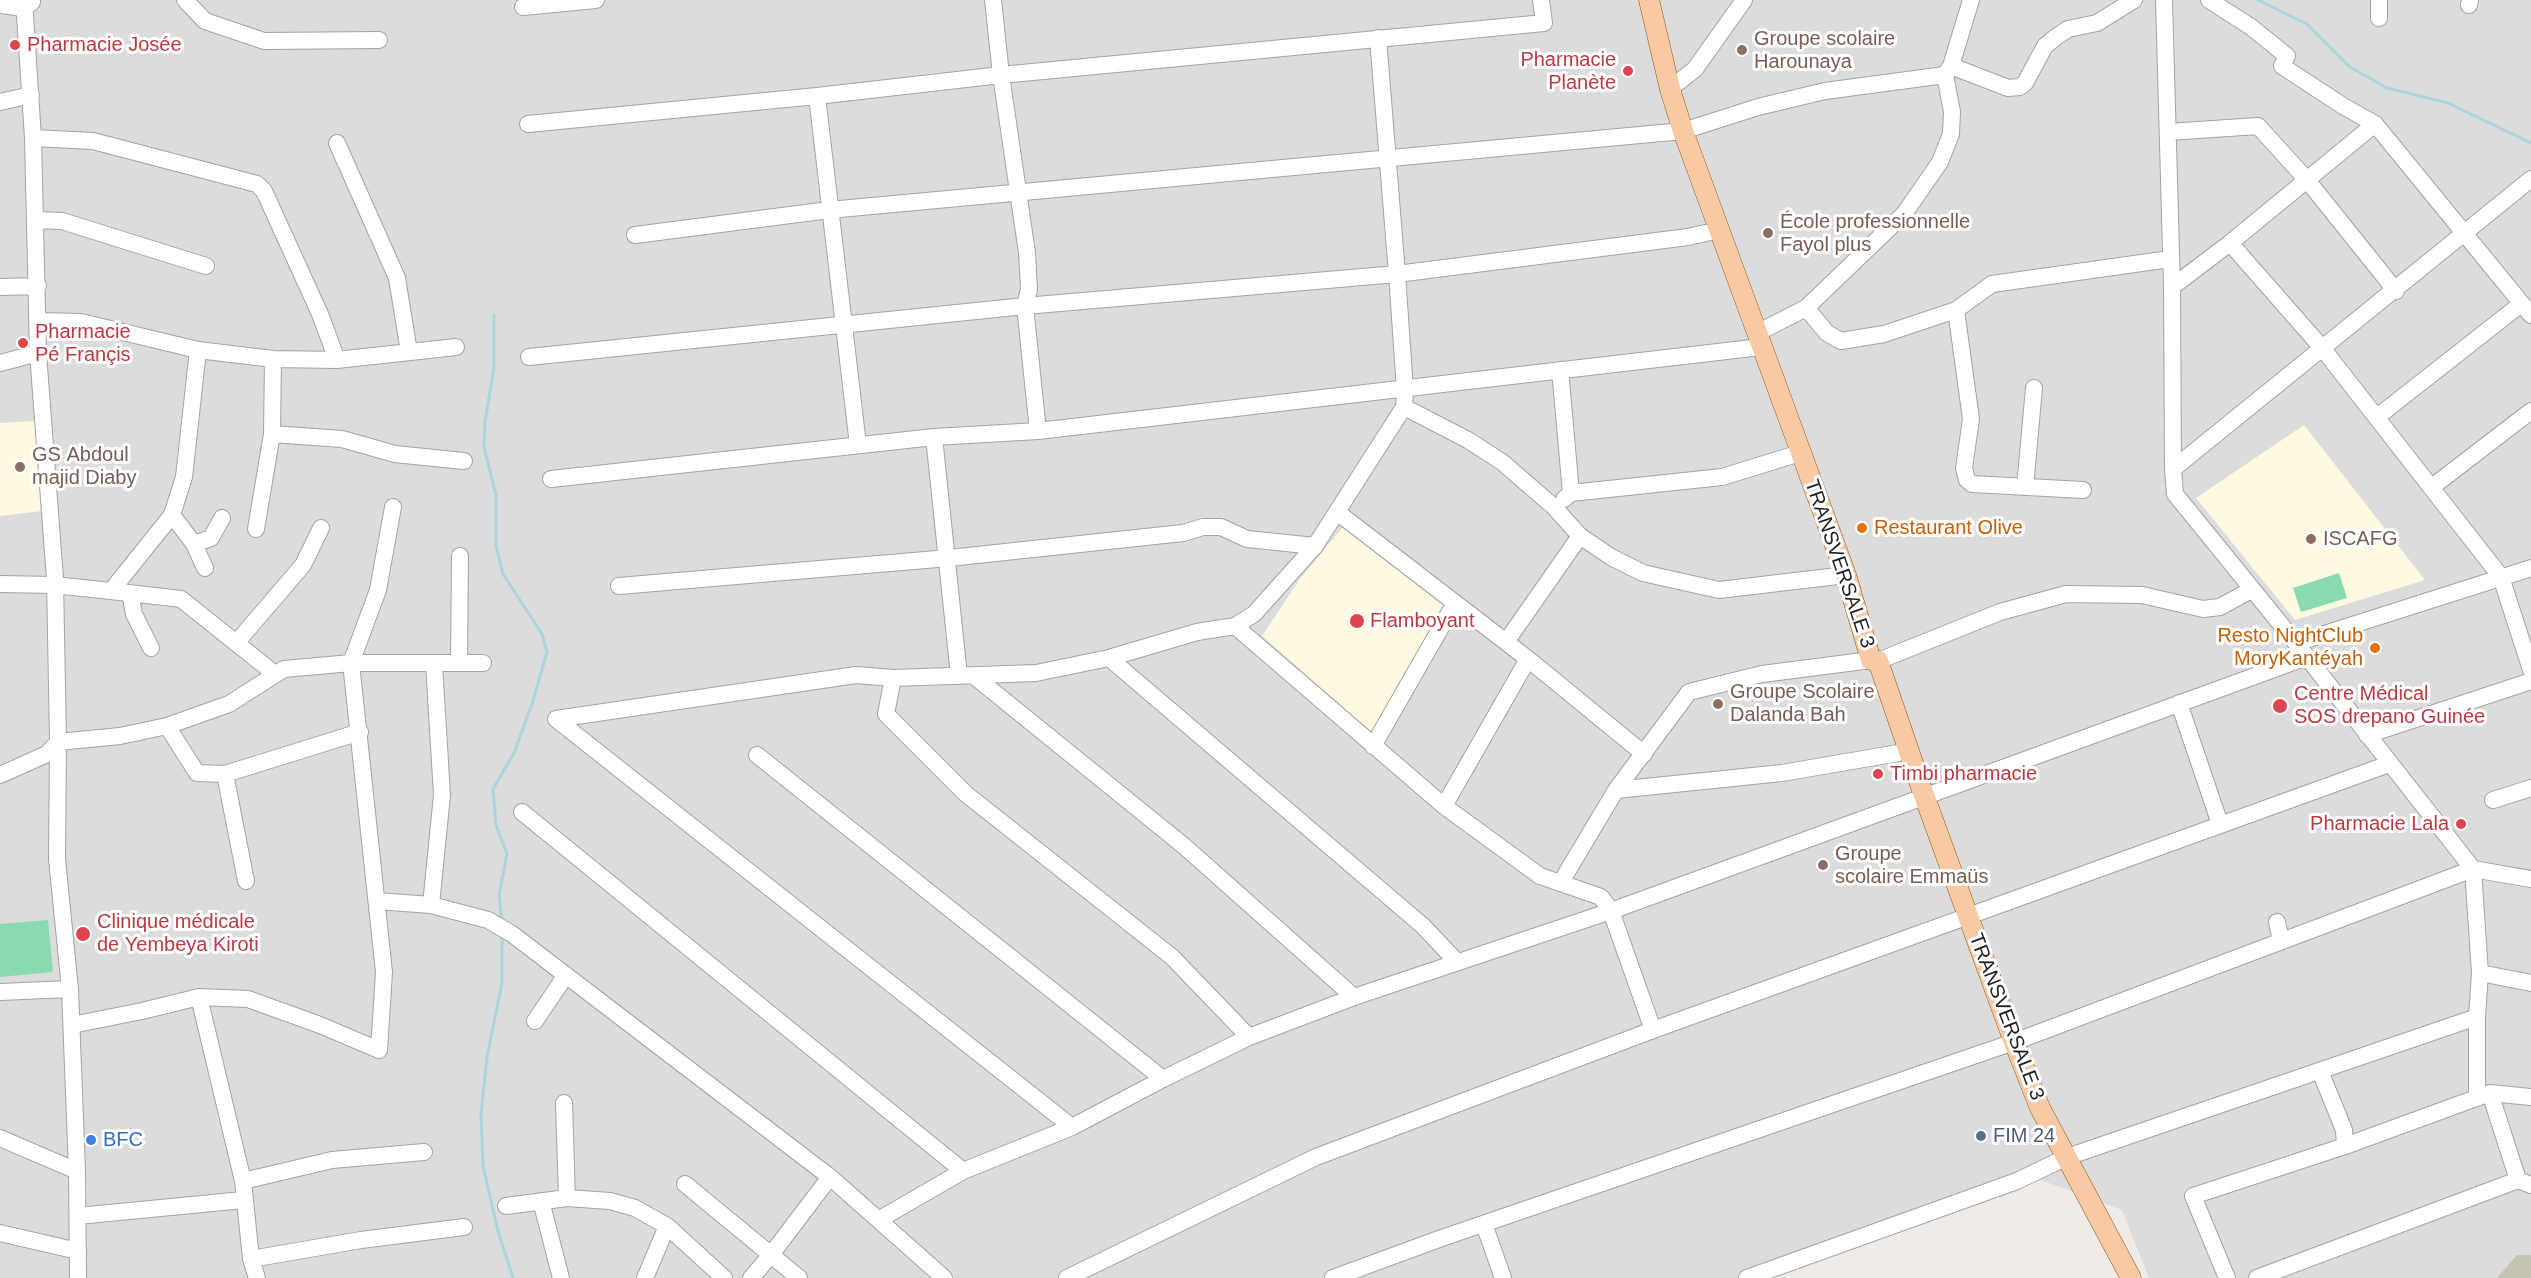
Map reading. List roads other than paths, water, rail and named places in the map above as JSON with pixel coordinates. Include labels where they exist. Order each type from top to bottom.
[{"type":"main road","name":"TRANSVERSALE 3","points":[[1649,0],[1670,89],[1683,131],[2014,1042],[2040,1108],[2131,1278]]},
{"type":"street","points":[[185,0],[205,21],[264,41],[379,40]]},
{"type":"street","points":[[523,7],[596,0]]},
{"type":"street","points":[[993,0],[1001,75],[1027,253],[1029,289],[1025,306],[1038,431]]},
{"type":"street","points":[[528,124],[817,96],[1001,75],[1544,23],[1541,0]]},
{"type":"street","points":[[1670,89],[1695,69],[1744,0]]},
{"type":"street","points":[[551,479],[934,437],[1038,431],[1404,398],[1560,370],[1759,340],[1806,308],[1904,214],[1940,162],[1951,134],[1952,112],[1948,70],[1971,0]]},
{"type":"street","points":[[635,235],[829,210],[1683,131],[1758,107],[1826,91],[1948,70],[2008,88],[2020,87],[2045,46],[2056,37],[2068,29],[2097,23],[2134,0]]},
{"type":"street","points":[[2164,0],[2175,494],[2296,643],[2473,869],[2481,973],[2477,1017],[2483,1096],[2525,1183],[2257,1278]]},
{"type":"street","points":[[2209,0],[2251,27],[2287,56],[2282,66],[2375,124],[2466,233],[2526,310],[2377,417]]},
{"type":"street","points":[[2379,0],[2379,18]]},
{"type":"street","points":[[0,5],[28,3],[38,285],[38,353],[54,585],[58,742],[57,859],[72,1025],[78,1278]]},
{"type":"street","points":[[1072,1127],[556,719],[856,675],[893,678],[1036,673],[1109,658],[1197,632],[1235,626],[1254,614],[1315,546],[1337,513],[1404,398],[1397,274],[1378,38]]},
{"type":"street","points":[[0,102],[30,95]]},
{"type":"street","points":[[817,96],[858,445]]},
{"type":"street","points":[[2172,287],[2230,243],[2375,124]]},
{"type":"street","points":[[2168,132],[2258,126],[2307,180],[2396,291]]},
{"type":"street","points":[[33,138],[93,141],[257,184],[264,191],[320,314],[337,360]]},
{"type":"street","points":[[337,143],[397,278],[409,352]]},
{"type":"street","points":[[2173,469],[2396,291],[2531,179]]},
{"type":"street","points":[[2512,195],[2531,199]]},
{"type":"street","points":[[36,220],[62,221],[206,266]]},
{"type":"street","points":[[529,357],[1025,306],[1397,274],[1688,237],[1719,230]]},
{"type":"street","points":[[2230,243],[2323,349],[2502,577],[2531,670]]},
{"type":"street","points":[[1806,308],[1827,333],[1841,341],[1884,334],[1956,310],[1992,284],[2170,259]]},
{"type":"street","points":[[0,287],[38,285]]},
{"type":"street","points":[[1956,310],[1971,419],[1964,475],[1972,484],[2083,490]]},
{"type":"street","points":[[39,321],[81,322],[198,350],[273,359],[337,360],[456,346]]},
{"type":"street","points":[[111,591],[172,515],[184,477],[198,350]]},
{"type":"street","points":[[0,363],[38,353]]},
{"type":"street","points":[[256,529],[272,434],[273,359]]},
{"type":"street","points":[[1560,370],[1571,493]]},
{"type":"street","points":[[2025,487],[2034,388]]},
{"type":"street","points":[[1404,398],[1502,462],[1554,507],[1580,536],[1611,557],[1643,573],[1719,590],[1846,575]]},
{"type":"street","points":[[2432,487],[2531,411]]},
{"type":"street","points":[[272,434],[342,439],[395,454],[464,461]]},
{"type":"street","points":[[934,437],[967,676],[1184,846],[1354,997]]},
{"type":"street","points":[[1554,507],[1571,493],[1722,477],[1800,453]]},
{"type":"street","points":[[72,1025],[200,997],[248,999],[380,1050],[384,972],[351,663],[378,590],[393,507]]},
{"type":"street","points":[[1337,513],[1528,659],[1644,754]]},
{"type":"street","points":[[172,515],[194,544],[206,568]]},
{"type":"street","points":[[194,544],[212,538],[222,518]]},
{"type":"street","points":[[619,586],[949,558],[1183,533],[1203,527],[1221,527],[1247,539],[1315,546]]},
{"type":"street","points":[[237,642],[303,565],[321,528]]},
{"type":"street","points":[[1506,642],[1580,536]]},
{"type":"street","points":[[459,663],[460,556]]},
{"type":"street","points":[[2296,643],[2531,568]]},
{"type":"street","points":[[0,584],[54,585],[181,599],[275,674]]},
{"type":"street","points":[[1562,882],[1616,790],[1689,692],[1762,674],[1874,660],[2000,612],[2066,594],[2142,595],[2203,609],[2220,607],[2251,590]]},
{"type":"street","points":[[130,593],[134,614],[152,648]]},
{"type":"street","points":[[1373,746],[1455,603]]},
{"type":"street","points":[[1235,626],[1444,806],[1540,876],[1601,897],[1611,911],[1653,1030]]},
{"type":"street","points":[[880,1219],[963,1171],[1072,1127],[1249,1037],[1354,997],[1611,911],[2307,657]]},
{"type":"street","points":[[1109,658],[1423,926],[1457,962]]},
{"type":"street","points":[[1444,806],[1528,659]]},
{"type":"street","points":[[0,775],[47,754],[58,742],[120,736],[167,726],[229,704],[284,669],[351,663],[483,663]]},
{"type":"street","points":[[431,905],[442,795],[434,664]]},
{"type":"street","points":[[893,678],[886,714],[966,794],[1172,957],[1249,1037]]},
{"type":"street","points":[[2367,735],[2531,681]]},
{"type":"street","points":[[2179,704],[2220,824]]},
{"type":"street","points":[[167,726],[197,773],[225,774],[360,732]]},
{"type":"street","points":[[1616,790],[1782,773],[1910,751]]},
{"type":"street","points":[[758,755],[1163,1079]]},
{"type":"street","points":[[1067,1278],[1316,1157],[1653,1030],[2389,764]]},
{"type":"street","points":[[225,774],[246,881]]},
{"type":"street","points":[[2493,800],[2531,788]]},
{"type":"street","points":[[522,812],[963,1171]]},
{"type":"street","points":[[1333,1278],[2014,1042],[2473,869],[2531,879]]},
{"type":"street","points":[[377,901],[431,905],[488,920],[500,926],[830,1177],[944,1278]]},
{"type":"street","points":[[2277,922],[2281,941]]},
{"type":"street","points":[[2481,973],[2531,983]]},
{"type":"street","points":[[535,1021],[566,975]]},
{"type":"street","points":[[0,992],[70,989]]},
{"type":"street","points":[[200,997],[243,1181],[243,1200],[251,1259],[257,1278]]},
{"type":"street","points":[[1747,1278],[2017,1181],[2067,1157],[2477,1017]]},
{"type":"street","points":[[2320,1071],[2344,1130],[2345,1146]]},
{"type":"street","points":[[2227,1278],[2193,1196],[2345,1146],[2483,1096],[2531,1097]]},
{"type":"street","points":[[564,1103],[567,1197]]},
{"type":"street","points":[[0,1138],[77,1172]]},
{"type":"street","points":[[243,1181],[332,1160],[424,1152]]},
{"type":"street","points":[[751,1278],[830,1177]]},
{"type":"street","points":[[685,1184],[799,1278]]},
{"type":"street","points":[[506,1206],[567,1197],[610,1201],[635,1208],[668,1226],[724,1278]]},
{"type":"street","points":[[78,1216],[243,1200]]},
{"type":"street","points":[[541,1201],[561,1278]]},
{"type":"street","points":[[1484,1224],[1503,1278]]},
{"type":"street","points":[[645,1278],[668,1226]]},
{"type":"street","points":[[251,1259],[361,1240],[464,1227]]},
{"type":"street","points":[[0,1233],[78,1251]]},
{"type":"waterway","points":[[2258,0],[2307,24],[2350,67],[2387,88],[2448,103],[2531,143]]},
{"type":"waterway","points":[[494,315],[494,367],[485,422],[484,447],[496,495],[496,546],[503,574],[542,634],[547,652],[532,704],[514,753],[493,789],[496,825],[507,854],[499,896],[502,920]]},
{"type":"waterway","points":[[502,936],[502,983],[487,1057],[481,1115],[483,1166],[498,1231],[513,1278]]},
{"type":"place","name":"Pharmacie Josée","points":[[15,45]]},
{"type":"place","name":"Groupe scolaire Harounaya","points":[[1742,50]]},
{"type":"place","name":"Pharmacie Planète","points":[[1628,71]]},
{"type":"place","name":"École professionnelle Fayol plus","points":[[1768,233]]},
{"type":"place","name":"Pharmacie Pé Françis","points":[[23,343]]},
{"type":"place","name":"GS Abdoul majid Diaby","points":[[20,467]]},
{"type":"place","name":"Restaurant Olive","points":[[1862,528]]},
{"type":"place","name":"ISCAFG","points":[[2311,539]]},
{"type":"place","name":"Flamboyant","points":[[1357,621]]},
{"type":"place","name":"Resto NightClub MoryKantéyah","points":[[2375,648]]},
{"type":"place","name":"Groupe Scolaire Dalanda Bah","points":[[1718,704]]},
{"type":"place","name":"Centre Médical SOS drepano Guinée","points":[[2280,706]]},
{"type":"place","name":"Timbi pharmacie","points":[[1878,774]]},
{"type":"place","name":"Pharmacie Lala","points":[[2461,824]]},
{"type":"place","name":"Groupe scolaire Emmaüs","points":[[1823,865]]},
{"type":"place","name":"Clinique médicale de Yembeya Kiroti","points":[[83,934]]},
{"type":"place","name":"FIM 24","points":[[1981,1136]]},
{"type":"place","name":"BFC","points":[[91,1140]]}]
